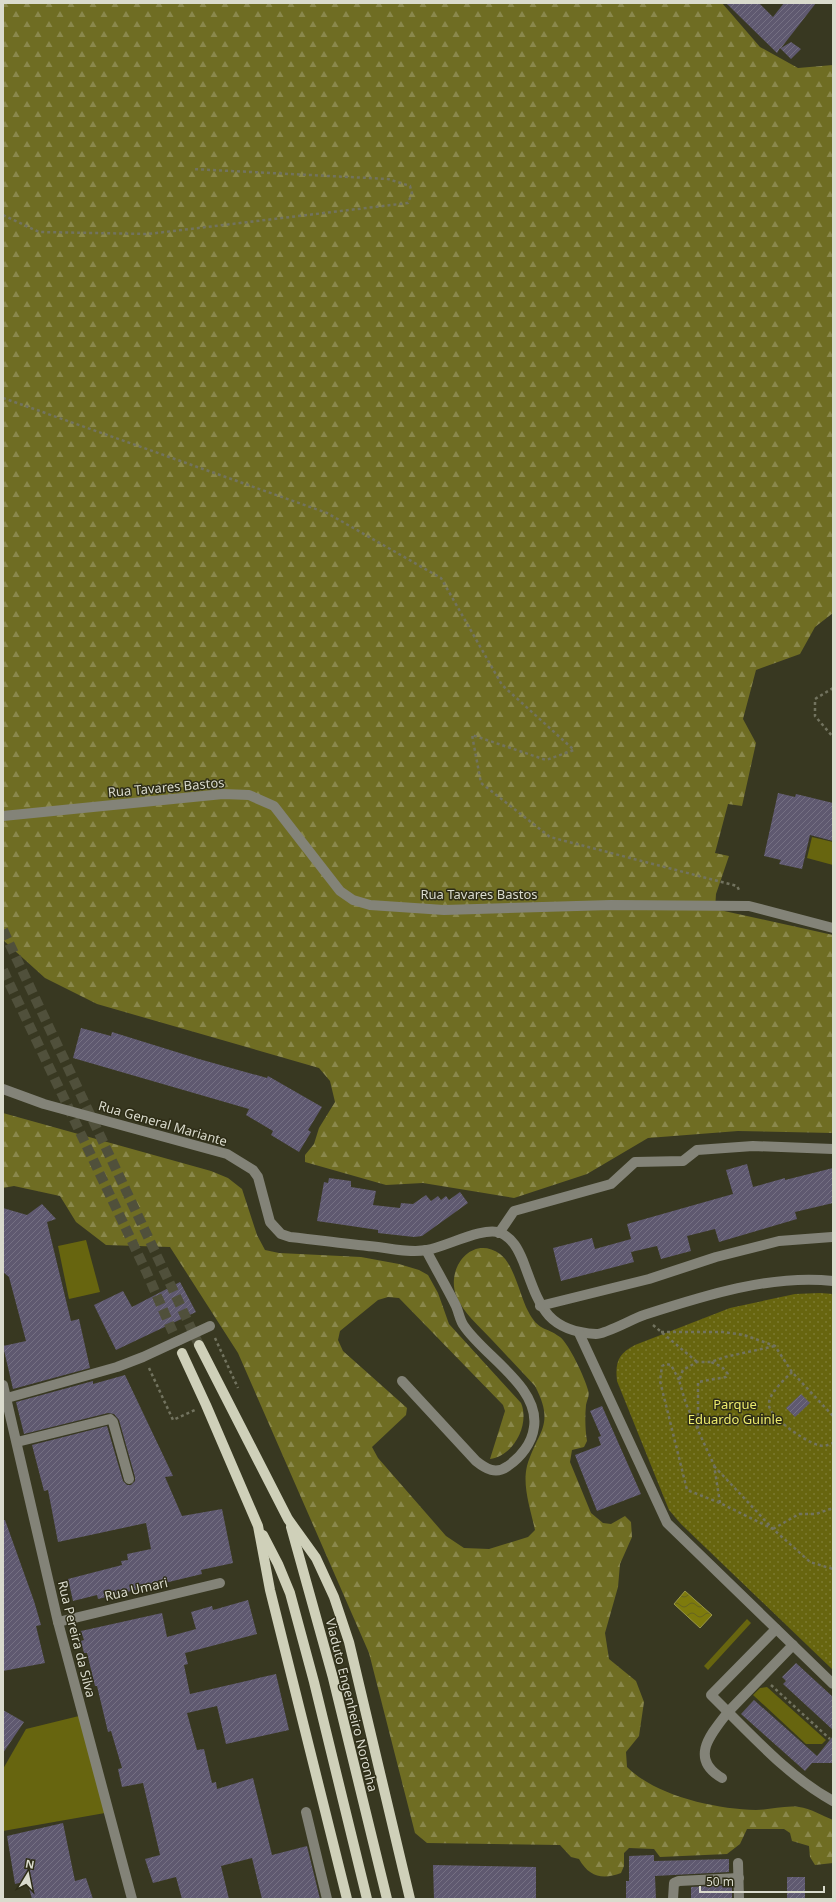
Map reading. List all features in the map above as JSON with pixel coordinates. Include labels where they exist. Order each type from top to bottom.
[{"type":"main road","points":[[199,1344],[288,1519],[316,1558],[334,1597],[349,1642],[410,1899]]},
{"type":"main road","points":[[182,1354],[206,1404],[258,1526],[278,1564],[290,1593],[314,1682],[367,1899]]},
{"type":"main road","name":"Viaduto Engenheiro Noronha","points":[[288,1519],[333,1678],[387,1899]]},
{"type":"main road","points":[[258,1526],[270,1590],[347,1899]]},
{"type":"street","name":"Rua Tavares Bastos","points":[[3,816],[223,794],[249,795],[274,806],[340,891],[353,900],[370,905],[444,910],[611,905],[749,906],[833,928]]},
{"type":"street","name":"Rua General Mariante","points":[[3,1088],[44,1104],[227,1154],[253,1170],[258,1177],[270,1222],[281,1234],[290,1237],[401,1250],[426,1250],[485,1233],[499,1233]]},
{"type":"street","points":[[833,1149],[753,1146],[697,1150],[683,1161],[636,1162],[611,1184],[514,1211],[499,1233],[510,1239],[518,1247],[540,1306],[559,1325],[579,1333],[599,1334],[642,1316],[718,1293],[754,1286],[814,1279],[833,1281]]},
{"type":"street","points":[[540,1306],[649,1279],[716,1257],[779,1241],[832,1237]]},
{"type":"street","points":[[402,1381],[476,1461],[486,1468],[494,1471],[504,1469],[527,1448],[533,1434],[535,1421],[533,1405],[523,1389],[463,1326],[457,1309],[426,1250]]},
{"type":"street","points":[[6,1398],[117,1367],[143,1357],[210,1326]]},
{"type":"street","points":[[579,1333],[667,1523],[833,1684]]},
{"type":"street","name":"Rua Pereira da Silva","points":[[3,1385],[58,1622],[132,1899]]},
{"type":"street","points":[[17,1442],[110,1419],[113,1422],[129,1479]]},
{"type":"street","name":"Rua Umari","points":[[58,1622],[220,1583]]},
{"type":"street","points":[[776,1629],[711,1695],[773,1757],[815,1792],[833,1801]]},
{"type":"street","points":[[722,1778],[714,1773],[709,1767],[705,1758],[705,1749],[708,1738],[728,1712],[792,1645]]},
{"type":"street","points":[[306,1812],[327,1899]]},
{"type":"street","points":[[738,1863],[739,1899]]},
{"type":"street","points":[[673,1899],[674,1883],[679,1880],[739,1878]]},
{"type":"path","points":[[3,215],[39,232],[148,234],[408,203],[412,194],[410,186],[388,179],[192,169]]},
{"type":"path","points":[[3,398],[327,513],[441,578],[502,685],[574,750],[546,760],[472,735],[481,783],[550,837],[737,886],[749,906]]},
{"type":"path","points":[[833,688],[815,699],[815,716],[833,737]]},
{"type":"path","points":[[642,1316],[697,1362]]},
{"type":"path","points":[[210,1326],[240,1393]]},
{"type":"path","points":[[661,1332],[724,1332],[750,1337],[775,1346],[792,1372],[833,1416]]},
{"type":"path","points":[[679,1380],[683,1370],[697,1362],[711,1362],[725,1357],[775,1346]]},
{"type":"path","points":[[143,1357],[173,1420],[206,1404]]},
{"type":"path","points":[[698,1429],[698,1382],[726,1377],[728,1374],[722,1367],[711,1362]]},
{"type":"path","points":[[720,1503],[714,1466],[686,1404],[679,1380],[671,1365],[666,1364],[662,1366],[660,1381],[687,1490],[720,1503],[773,1529]]},
{"type":"path","points":[[792,1372],[772,1393],[768,1402],[769,1409],[803,1439],[820,1446],[833,1443]]},
{"type":"path","points":[[714,1466],[773,1529],[810,1562],[833,1569]]},
{"type":"path","points":[[773,1529],[799,1514],[816,1514],[833,1508]]},
{"type":"path","points":[[762,1676],[830,1739]]},
{"type":"green space","points":[[3,3],[722,3],[760,47],[798,68],[833,65],[833,613],[815,627],[800,654],[756,670],[743,719],[756,743],[742,806],[728,804],[715,853],[729,856],[716,894],[715,909],[833,935],[833,1133],[738,1131],[648,1138],[587,1174],[514,1198],[423,1183],[386,1185],[305,1162],[305,1155],[314,1144],[319,1128],[335,1102],[330,1081],[319,1068],[97,1004],[45,978],[3,940]]},
{"type":"green space","points":[[812,837],[833,842],[833,865],[807,858]]},
{"type":"green space","points":[[3,1113],[211,1171],[228,1178],[242,1189],[257,1235],[265,1250],[279,1253],[361,1257],[399,1264],[419,1270],[428,1275],[438,1293],[449,1324],[521,1403],[523,1420],[521,1429],[513,1446],[506,1452],[499,1457],[490,1459],[505,1411],[503,1405],[399,1298],[388,1297],[378,1300],[340,1331],[338,1340],[343,1351],[407,1408],[406,1415],[372,1447],[378,1458],[446,1536],[464,1548],[489,1549],[528,1537],[535,1530],[526,1490],[526,1474],[531,1454],[543,1428],[544,1410],[541,1399],[535,1386],[463,1308],[456,1295],[454,1285],[458,1265],[471,1251],[480,1248],[490,1249],[500,1254],[513,1272],[525,1305],[532,1318],[539,1326],[560,1337],[564,1341],[580,1370],[588,1390],[589,1394],[585,1414],[587,1441],[584,1447],[572,1450],[570,1462],[591,1513],[603,1523],[611,1524],[625,1516],[631,1522],[632,1537],[620,1564],[618,1587],[605,1633],[609,1659],[636,1681],[644,1702],[639,1736],[626,1752],[627,1767],[639,1777],[654,1786],[687,1799],[705,1804],[756,1810],[799,1807],[812,1810],[833,1820],[833,1863],[815,1865],[810,1857],[809,1846],[792,1841],[790,1833],[784,1829],[747,1829],[740,1844],[727,1854],[660,1857],[654,1849],[629,1848],[624,1853],[624,1866],[621,1873],[608,1876],[597,1875],[587,1870],[579,1859],[571,1857],[560,1845],[427,1843],[415,1833],[369,1653],[238,1353],[170,1247],[106,1245],[76,1222],[60,1196],[14,1186],[3,1188]]},
{"type":"green space","points":[[86,1240],[100,1292],[69,1299],[58,1246]]},
{"type":"green space","name":"Parque Eduardo Guinle","points":[[795,1294],[833,1294],[833,1670],[681,1524],[669,1510],[617,1381],[617,1364],[621,1355],[635,1345],[730,1308]]},
{"type":"green space","points":[[747,1619],[751,1623],[708,1670],[704,1666]]},
{"type":"green space","points":[[767,1687],[826,1740],[822,1744],[806,1744],[753,1695],[760,1688]]},
{"type":"green space","points":[[79,1716],[105,1813],[3,1831],[3,1769],[26,1729]]},
{"type":"water","points":[[685,1591],[712,1615],[700,1628],[674,1604]]},
{"type":"building","points":[[726,3],[759,3],[773,17],[784,3],[816,3],[781,48],[791,42],[801,49],[791,59],[780,48],[777,53]]},
{"type":"building","points":[[778,793],[795,797],[796,794],[833,803],[833,841],[810,835],[802,869],[779,864],[781,860],[764,856]]},
{"type":"building","points":[[81,1028],[111,1036],[112,1032],[199,1059],[267,1078],[268,1076],[322,1107],[308,1130],[311,1132],[299,1152],[271,1135],[273,1131],[246,1115],[249,1109],[73,1058]]},
{"type":"building","points":[[747,1164],[753,1187],[785,1178],[785,1180],[833,1168],[833,1203],[795,1212],[797,1219],[719,1242],[715,1229],[687,1236],[691,1251],[661,1259],[657,1246],[631,1252],[634,1262],[561,1281],[553,1248],[592,1238],[595,1249],[631,1239],[627,1224],[733,1194],[726,1170]]},
{"type":"building","points":[[329,1178],[351,1181],[351,1187],[376,1191],[373,1205],[400,1208],[401,1203],[413,1204],[426,1195],[431,1201],[438,1196],[441,1200],[446,1196],[449,1200],[460,1192],[468,1203],[422,1236],[414,1237],[378,1233],[378,1230],[317,1221],[324,1182],[328,1183]]},
{"type":"building","points":[[42,1204],[56,1219],[47,1222],[71,1321],[79,1319],[90,1368],[13,1389],[3,1346],[26,1341],[9,1277],[3,1272],[3,1208],[27,1215]]},
{"type":"building","points":[[180,1282],[196,1312],[116,1350],[94,1305],[123,1291],[132,1307]]},
{"type":"building","points":[[125,1375],[173,1476],[165,1477],[182,1516],[222,1509],[233,1563],[201,1570],[202,1574],[98,1599],[97,1595],[73,1601],[68,1579],[122,1565],[121,1561],[128,1560],[127,1554],[151,1549],[146,1523],[58,1542],[48,1490],[44,1491],[32,1445],[107,1426],[123,1481],[127,1485],[131,1485],[135,1481],[135,1477],[119,1420],[114,1414],[108,1413],[24,1434],[16,1402],[93,1381],[93,1384]]},
{"type":"building","points":[[801,1394],[810,1403],[795,1417],[786,1408]]},
{"type":"building","points":[[602,1406],[641,1494],[597,1511],[575,1455],[601,1445],[598,1437],[601,1436],[590,1411]]},
{"type":"building","points":[[3,1520],[5,1520],[34,1601],[41,1625],[36,1626],[45,1663],[3,1671]]},
{"type":"building","points":[[248,1600],[257,1634],[185,1653],[188,1664],[184,1665],[190,1694],[276,1674],[289,1730],[226,1744],[217,1706],[187,1713],[197,1750],[204,1749],[212,1783],[216,1782],[217,1789],[253,1778],[272,1855],[307,1846],[320,1899],[262,1899],[252,1858],[221,1866],[229,1899],[182,1899],[176,1877],[153,1883],[145,1859],[160,1855],[143,1783],[122,1787],[118,1769],[122,1768],[111,1731],[108,1732],[97,1686],[95,1686],[87,1653],[84,1653],[81,1641],[84,1640],[81,1631],[162,1613],[167,1637],[196,1629],[191,1612],[212,1606],[213,1610]]},
{"type":"building","points":[[796,1663],[833,1697],[833,1730],[783,1684],[786,1681],[782,1677]]},
{"type":"building","points":[[754,1700],[817,1756],[833,1736],[833,1763],[812,1763],[805,1771],[741,1714]]},
{"type":"building","points":[[3,1710],[24,1722],[3,1753]]},
{"type":"building","points":[[63,1823],[75,1881],[86,1878],[93,1899],[32,1899],[27,1881],[15,1884],[7,1836]]},
{"type":"building","points":[[654,1855],[654,1861],[729,1859],[729,1872],[655,1876],[656,1899],[626,1899],[626,1881],[629,1881],[629,1856]]},
{"type":"building","points":[[433,1865],[536,1867],[536,1899],[434,1899]]},
{"type":"building","points":[[787,1877],[805,1877],[805,1899],[787,1899]]},
{"type":"building","points":[[732,1885],[732,1899],[691,1899],[691,1887]]},
{"type":"tunnel","points":[[3,930],[199,1345]]},
{"type":"tunnel","points":[[3,970],[146,1271],[182,1353]]}]
